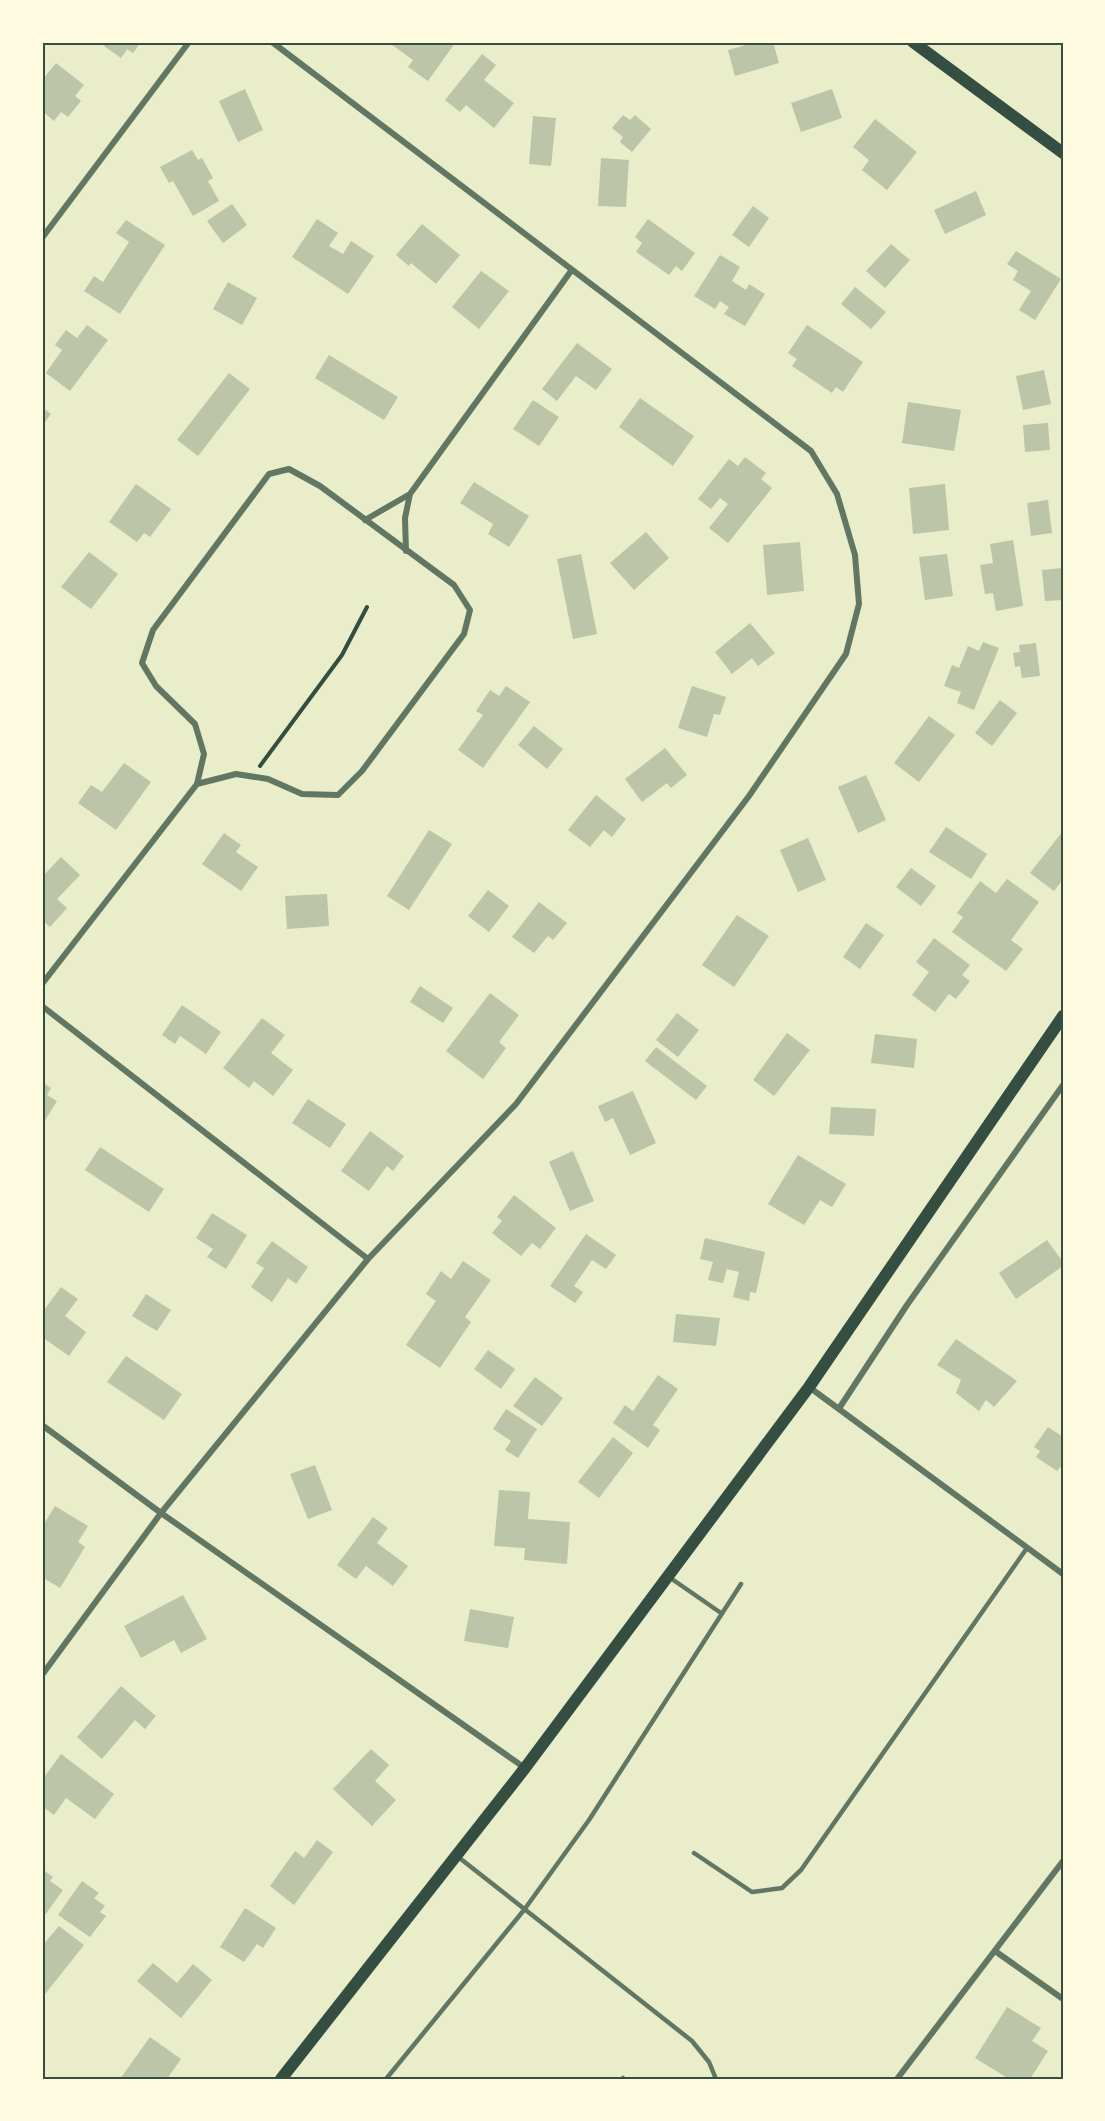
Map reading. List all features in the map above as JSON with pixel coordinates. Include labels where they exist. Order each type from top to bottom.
[{"type":"main road","points":[[913,42],[1063,153]]},
{"type":"main road","points":[[281,2079],[525,1768],[809,1387],[1063,1016]]},
{"type":"street","points":[[42,238],[189,42]]},
{"type":"street","points":[[42,1675],[161,1513],[368,1259],[516,1104],[749,796],[846,654],[859,604],[855,555],[837,494],[811,451],[272,42]]},
{"type":"street","points":[[406,551],[405,518],[411,494],[571,271]]},
{"type":"street","points":[[42,984],[197,784],[204,754],[195,724],[156,686],[142,663],[153,630],[269,474],[289,469],[320,486],[454,585],[470,609],[464,634],[362,771],[338,795],[302,794],[268,779],[236,774],[197,784]]},
{"type":"street","points":[[365,520],[411,494]]},
{"type":"street","points":[[42,1006],[368,1259]]},
{"type":"street","points":[[840,1407],[907,1305],[1063,1084]]},
{"type":"street","points":[[809,1387],[840,1407],[1063,1574]]},
{"type":"street","points":[[42,1425],[161,1513],[525,1768]]},
{"type":"street","points":[[897,2079],[1063,1861]]},
{"type":"street","points":[[994,1951],[1063,1999]]},
{"type":"lane","points":[[694,1853],[752,1892],[782,1888],[801,1870],[1027,1548]]},
{"type":"lane","points":[[669,1577],[721,1613]]},
{"type":"lane","points":[[386,2079],[524,1910],[589,1820],[741,1584]]},
{"type":"lane","points":[[457,1856],[692,2041],[709,2062],[716,2079]]},
{"type":"path","points":[[252,777],[342,656],[367,607]]},
{"type":"building","points":[[106,42],[141,42],[133,53],[127,49],[121,58],[104,46]]},
{"type":"building","points":[[388,42],[455,43],[428,81],[408,67],[413,60]]},
{"type":"building","points":[[757,42],[773,42],[779,63],[735,76],[728,50]]},
{"type":"building","points":[[482,54],[496,65],[484,80],[514,103],[494,128],[466,105],[460,112],[445,100]]},
{"type":"building","points":[[56,63],[84,85],[75,96],[81,101],[68,117],[61,112],[54,121],[42,111],[42,80]]},
{"type":"building","points":[[245,89],[263,130],[238,142],[219,101]]},
{"type":"building","points":[[832,89],[842,118],[801,132],[791,103]]},
{"type":"building","points":[[623,115],[630,120],[635,115],[651,129],[632,152],[620,142],[623,137],[612,128]]},
{"type":"building","points":[[533,116],[556,118],[551,166],[529,164]]},
{"type":"building","points":[[875,119],[917,152],[887,190],[862,170],[869,160],[853,147]]},
{"type":"building","points":[[192,150],[198,160],[202,158],[213,178],[208,181],[219,201],[193,216],[173,181],[169,183],[160,167]]},
{"type":"building","points":[[601,158],[629,160],[626,207],[598,206]]},
{"type":"building","points":[[976,191],[986,215],[945,234],[934,210]]},
{"type":"building","points":[[232,204],[247,225],[223,243],[207,221]]},
{"type":"building","points":[[753,206],[769,218],[749,247],[732,235]]},
{"type":"building","points":[[317,219],[338,233],[329,246],[343,254],[351,241],[374,256],[348,294],[292,257]]},
{"type":"building","points":[[648,219],[695,253],[682,271],[676,266],[669,275],[636,252],[642,243],[635,237]]},
{"type":"building","points":[[126,220],[165,245],[120,314],[84,291],[94,276],[103,282],[129,242],[116,233]]},
{"type":"building","points":[[422,224],[460,255],[436,284],[411,263],[409,266],[396,255]]},
{"type":"building","points":[[891,244],[910,260],[885,288],[866,271]]},
{"type":"building","points":[[1016,251],[1061,279],[1035,320],[1019,310],[1031,291],[1013,280],[1018,271],[1007,264]]},
{"type":"building","points":[[720,255],[740,267],[732,281],[746,290],[749,284],[765,294],[745,326],[724,314],[729,307],[720,301],[715,309],[694,296]]},
{"type":"building","points":[[481,271],[509,291],[479,329],[452,307]]},
{"type":"building","points":[[228,282],[257,298],[242,325],[213,309]]},
{"type":"building","points":[[855,287],[886,312],[871,329],[841,304]]},
{"type":"building","points":[[87,325],[108,340],[70,391],[46,373],[62,350],[55,345],[66,330],[77,338]]},
{"type":"building","points":[[807,325],[863,362],[843,392],[836,387],[832,393],[792,366],[797,359],[788,353]]},
{"type":"building","points":[[577,343],[612,369],[596,390],[576,376],[557,401],[542,389]]},
{"type":"building","points":[[329,355],[398,397],[384,420],[315,378]]},
{"type":"building","points":[[1044,370],[1051,404],[1023,410],[1016,376]]},
{"type":"building","points":[[229,373],[250,389],[198,456],[177,440]]},
{"type":"building","points":[[640,398],[694,436],[673,466],[619,427]]},
{"type":"building","points":[[533,400],[559,417],[539,446],[513,429]]},
{"type":"building","points":[[908,402],[961,410],[954,451],[902,443]]},
{"type":"building","points":[[42,407],[51,414],[42,426]]},
{"type":"building","points":[[1048,423],[1050,450],[1025,452],[1023,425]]},
{"type":"building","points":[[745,457],[766,473],[761,479],[772,488],[728,543],[709,528],[728,504],[720,498],[711,509],[698,499],[729,459],[738,466]]},
{"type":"building","points":[[474,482],[529,516],[509,547],[488,534],[493,524],[460,503]]},
{"type":"building","points":[[136,484],[171,509],[150,537],[144,533],[137,542],[109,522]]},
{"type":"building","points":[[945,484],[949,530],[913,534],[909,488]]},
{"type":"building","points":[[1048,500],[1052,533],[1031,536],[1027,503]]},
{"type":"building","points":[[646,532],[669,558],[634,590],[610,563]]},
{"type":"building","points":[[1013,540],[1023,606],[996,611],[993,593],[985,594],[980,565],[993,563],[990,544]]},
{"type":"building","points":[[800,542],[804,591],[767,595],[763,545]]},
{"type":"building","points":[[89,552],[118,574],[91,609],[61,587]]},
{"type":"building","points":[[581,554],[597,634],[573,639],[557,559]]},
{"type":"building","points":[[947,554],[953,596],[925,600],[919,557]]},
{"type":"building","points":[[1063,568],[1063,600],[1045,601],[1042,570]]},
{"type":"building","points":[[750,623],[775,653],[758,666],[752,658],[732,674],[715,652]]},
{"type":"building","points":[[983,642],[999,648],[974,710],[957,703],[961,692],[944,686],[952,665],[959,668],[968,646],[979,651]]},
{"type":"building","points":[[1036,643],[1040,676],[1022,678],[1020,666],[1015,667],[1013,653],[1020,652],[1019,645]]},
{"type":"building","points":[[506,686],[530,702],[483,768],[458,750],[483,715],[476,711],[490,690],[499,696]]},
{"type":"building","points":[[692,686],[726,697],[720,715],[714,714],[707,737],[678,728]]},
{"type":"building","points":[[1000,700],[1017,713],[992,746],[975,733]]},
{"type":"building","points":[[929,716],[955,735],[919,782],[894,763]]},
{"type":"building","points":[[534,726],[563,749],[547,769],[518,745]]},
{"type":"building","points":[[665,748],[687,775],[671,788],[667,783],[642,802],[625,779]]},
{"type":"building","points":[[124,763],[151,782],[116,830],[78,803],[91,785],[102,792]]},
{"type":"building","points":[[866,775],[886,820],[858,833],[838,787]]},
{"type":"building","points":[[596,795],[626,819],[612,837],[604,830],[590,847],[568,830]]},
{"type":"building","points":[[946,827],[987,854],[971,879],[929,852]]},
{"type":"building","points":[[429,830],[452,844],[409,910],[387,896]]},
{"type":"building","points":[[1063,831],[1063,879],[1054,891],[1030,873]]},
{"type":"building","points":[[224,833],[241,845],[236,852],[258,867],[241,891],[202,864]]},
{"type":"building","points":[[808,838],[826,880],[798,892],[780,850]]},
{"type":"building","points":[[61,857],[80,875],[57,899],[67,908],[50,927],[42,920],[42,877]]},
{"type":"building","points":[[911,868],[936,886],[921,906],[896,887]]},
{"type":"building","points":[[1007,879],[1039,902],[1011,940],[1023,949],[1006,971],[952,932],[963,917],[957,913],[980,881],[996,893]]},
{"type":"building","points":[[488,890],[509,906],[489,932],[468,916]]},
{"type":"building","points":[[327,894],[329,926],[287,929],[285,896]]},
{"type":"building","points":[[539,902],[567,923],[553,940],[548,936],[534,953],[512,937]]},
{"type":"building","points":[[737,915],[769,936],[734,987],[702,965]]},
{"type":"building","points":[[866,923],[884,935],[860,969],[843,957]]},
{"type":"building","points":[[934,938],[970,965],[962,975],[970,981],[956,999],[949,994],[935,1012],[912,995],[929,972],[916,962]]},
{"type":"building","points":[[420,986],[453,1008],[443,1023],[410,1002]]},
{"type":"building","points":[[490,993],[519,1015],[499,1042],[506,1048],[483,1079],[446,1051]]},
{"type":"building","points":[[182,1005],[221,1032],[206,1054],[180,1036],[175,1044],[162,1035]]},
{"type":"building","points":[[677,1013],[699,1030],[678,1057],[656,1040]]},
{"type":"building","points":[[262,1018],[285,1035],[271,1053],[293,1070],[273,1096],[254,1081],[249,1088],[223,1068]]},
{"type":"building","points":[[787,1033],[810,1050],[774,1096],[753,1080]]},
{"type":"building","points":[[875,1034],[917,1039],[914,1068],[871,1063]]},
{"type":"building","points":[[656,1047],[707,1086],[696,1100],[645,1061]]},
{"type":"building","points":[[42,1082],[51,1088],[47,1095],[57,1101],[42,1125]]},
{"type":"building","points":[[633,1091],[656,1143],[630,1155],[613,1118],[605,1122],[598,1106]]},
{"type":"building","points":[[308,1099],[346,1124],[330,1148],[292,1123]]},
{"type":"building","points":[[831,1107],[876,1109],[874,1136],[829,1134]]},
{"type":"building","points":[[370,1131],[404,1156],[393,1171],[387,1166],[369,1191],[341,1171]]},
{"type":"building","points":[[100,1147],[164,1189],[149,1212],[85,1170]]},
{"type":"building","points":[[573,1151],[594,1201],[570,1211],[549,1162]]},
{"type":"building","points":[[798,1155],[846,1184],[832,1207],[820,1200],[804,1225],[768,1204]]},
{"type":"building","points":[[514,1195],[556,1228],[540,1249],[532,1243],[521,1256],[492,1233],[502,1221],[497,1217]]},
{"type":"building","points":[[212,1213],[247,1235],[226,1269],[207,1257],[213,1249],[196,1238]]},
{"type":"building","points":[[586,1234],[616,1255],[606,1269],[592,1260],[574,1286],[583,1292],[575,1303],[550,1286]]},
{"type":"building","points":[[705,1238],[765,1252],[756,1293],[750,1292],[749,1301],[733,1297],[739,1272],[727,1269],[723,1283],[708,1280],[713,1262],[700,1259]]},
{"type":"building","points":[[1047,1240],[1063,1262],[1063,1266],[1016,1299],[999,1273]]},
{"type":"building","points":[[272,1241],[308,1267],[296,1284],[288,1278],[272,1302],[251,1287],[264,1268],[256,1263]]},
{"type":"building","points":[[463,1261],[491,1280],[465,1317],[471,1322],[440,1368],[406,1345],[436,1301],[426,1294],[441,1271],[451,1279]]},
{"type":"building","points":[[61,1287],[78,1299],[65,1316],[86,1332],[69,1356],[42,1337],[42,1313]]},
{"type":"building","points":[[146,1294],[171,1310],[157,1331],[132,1316]]},
{"type":"building","points":[[676,1314],[720,1318],[716,1346],[673,1342]]},
{"type":"building","points":[[956,1339],[1017,1381],[994,1407],[986,1400],[979,1411],[956,1393],[961,1380],[937,1365]]},
{"type":"building","points":[[488,1350],[515,1369],[501,1389],[474,1369]]},
{"type":"building","points":[[126,1356],[182,1394],[164,1420],[107,1382]]},
{"type":"building","points":[[658,1375],[678,1389],[653,1425],[660,1430],[648,1448],[613,1423],[625,1405],[633,1411]]},
{"type":"building","points":[[535,1377],[563,1398],[542,1426],[513,1406]]},
{"type":"building","points":[[506,1409],[537,1429],[518,1458],[505,1450],[511,1441],[493,1429]]},
{"type":"building","points":[[1048,1427],[1063,1437],[1063,1469],[1060,1467],[1057,1471],[1036,1457],[1040,1451],[1034,1447]]},
{"type":"building","points":[[613,1437],[633,1453],[599,1498],[578,1482]]},
{"type":"building","points":[[315,1465],[332,1510],[308,1519],[290,1474]]},
{"type":"building","points":[[499,1490],[530,1492],[528,1519],[570,1522],[567,1564],[524,1560],[525,1548],[494,1546]]},
{"type":"building","points":[[55,1506],[88,1526],[78,1542],[85,1547],[60,1588],[42,1577],[42,1527]]},
{"type":"building","points":[[373,1517],[388,1528],[377,1543],[408,1566],[393,1586],[366,1566],[356,1579],[337,1565]]},
{"type":"building","points":[[183,1595],[207,1639],[181,1653],[174,1640],[141,1658],[124,1626]]},
{"type":"building","points":[[470,1609],[514,1617],[508,1648],[464,1641]]},
{"type":"building","points":[[121,1686],[156,1716],[145,1729],[135,1720],[102,1759],[77,1737]]},
{"type":"building","points":[[371,1749],[389,1765],[375,1781],[396,1800],[372,1826],[333,1789]]},
{"type":"building","points":[[61,1754],[114,1794],[95,1819],[66,1798],[54,1815],[42,1806],[42,1780]]},
{"type":"building","points":[[317,1840],[333,1852],[294,1905],[270,1886],[295,1851],[304,1858]]},
{"type":"building","points":[[42,1869],[53,1877],[50,1881],[63,1890],[42,1919]]},
{"type":"building","points":[[82,1881],[99,1893],[94,1898],[105,1906],[100,1912],[106,1916],[90,1937],[58,1915]]},
{"type":"building","points":[[245,1908],[276,1928],[263,1948],[257,1944],[244,1962],[220,1947]]},
{"type":"building","points":[[59,1926],[84,1945],[42,1998],[42,1946]]},
{"type":"building","points":[[153,1963],[177,1983],[193,1964],[212,1980],[181,2018],[137,1981]]},
{"type":"building","points":[[1007,2007],[1041,2028],[1032,2041],[1048,2051],[1030,2079],[1009,2079],[975,2058]]},
{"type":"building","points":[[150,2037],[181,2059],[167,2079],[120,2079]]}]
